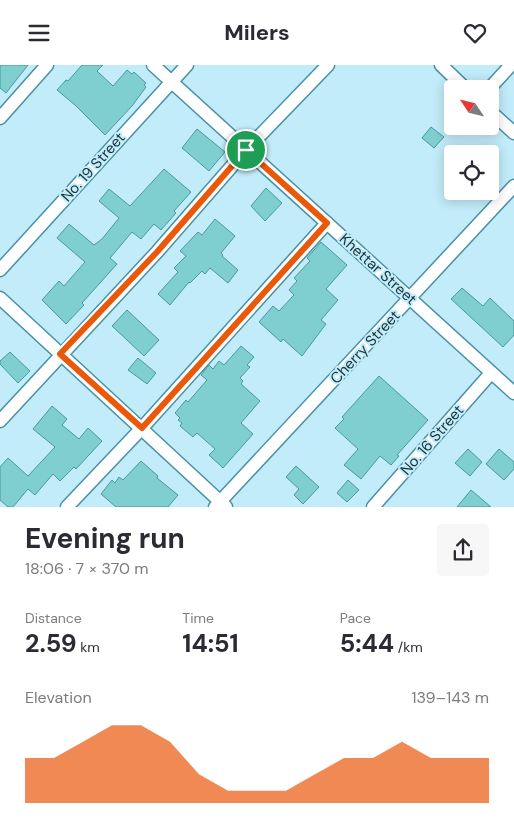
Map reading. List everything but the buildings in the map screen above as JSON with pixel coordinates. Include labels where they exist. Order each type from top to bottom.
[{"type":"street","points":[[0,118],[47,65]]},
{"type":"street","name":"Khettar Street","points":[[153,65],[514,393]]},
{"type":"street","name":"No. 19 Street","points":[[0,270],[187,65]]},
{"type":"street","points":[[0,421],[60,354],[157,252],[246,150],[328,65]]},
{"type":"street","points":[[441,65],[457,80]]},
{"type":"street","points":[[497,80],[511,65]]},
{"type":"street","points":[[499,119],[514,133]]},
{"type":"street","name":"Cherry Street","points":[[221,505],[514,186]]},
{"type":"street","points":[[67,507],[142,428],[327,223]]},
{"type":"street","points":[[0,298],[142,428],[221,505]]},
{"type":"street","name":"No. 16 Street","points":[[373,507],[492,373]]},
{"type":"route","points":[[246,150],[327,223],[142,428],[60,354],[157,252],[246,150]]}]
